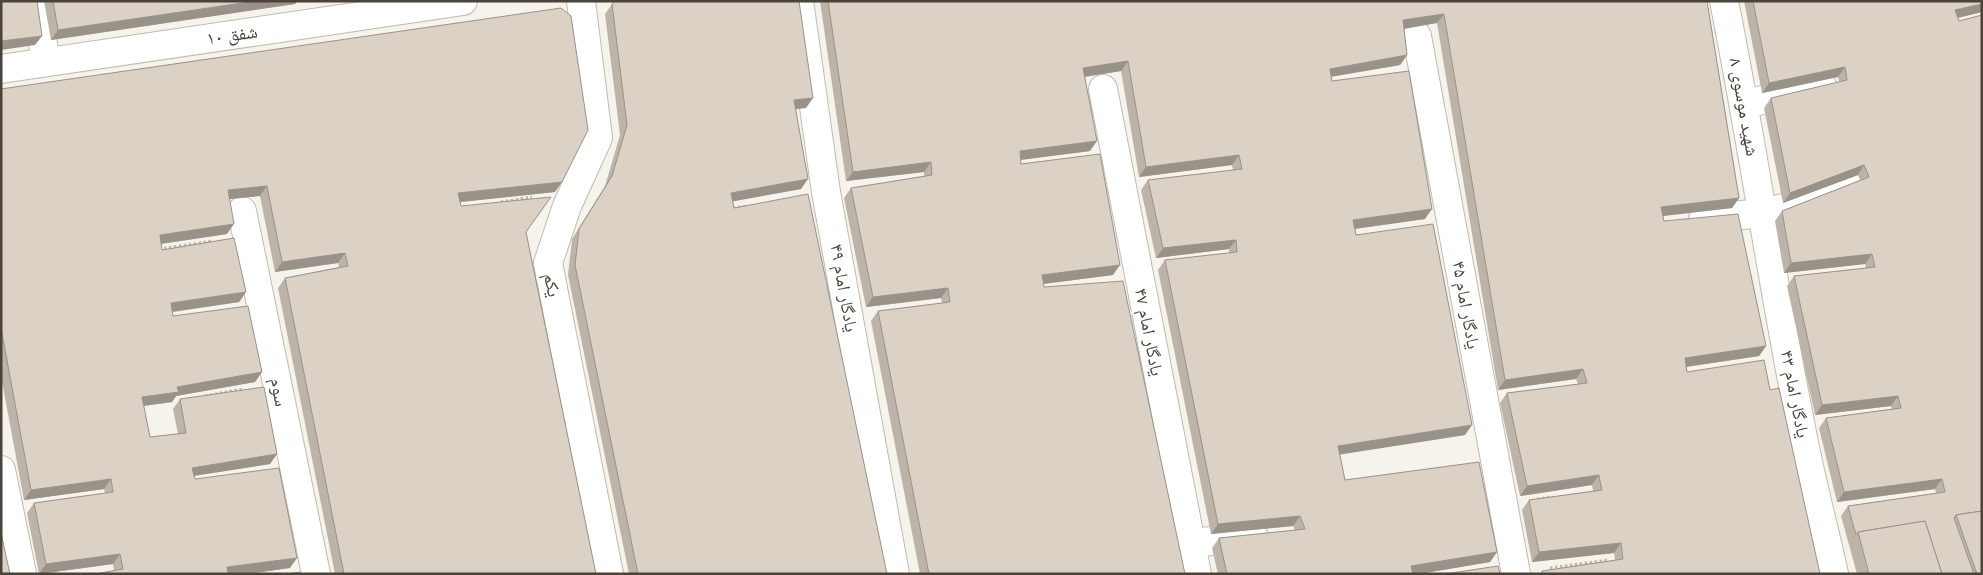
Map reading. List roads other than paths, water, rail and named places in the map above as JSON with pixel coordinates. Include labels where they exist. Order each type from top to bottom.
[{"type":"street","points":[[36,1],[46,62]]},
{"type":"street","name":"شفق ۱۰","points":[[1,68],[463,1]]},
{"type":"street","name":"یکم","points":[[581,1],[598,138],[567,206],[548,263],[609,574]]},
{"type":"street","name":"یادگار امام ۴۹","points":[[799,1],[826,192],[895,574]]},
{"type":"street","name":"شهید موسوی ۸","points":[[1724,1],[1745,104],[1762,213]]},
{"type":"street","name":"یادگار امام ۴۵","points":[[1417,36],[1516,573]]},
{"type":"street","points":[[1745,104],[1835,83]]},
{"type":"street","name":"یادگار امام ۴۷","points":[[1102,89],[1196,574]]},
{"type":"street","points":[[1680,221],[1762,213],[1788,208],[1856,182]]},
{"type":"street","name":"یادگار امام ۴۳","points":[[1762,213],[1784,280],[1788,358],[1800,423],[1834,574]]},
{"type":"street","name":"سوم","points":[[245,223],[316,574]]},
{"type":"street","points":[[1760,362],[1788,358]]},
{"type":"street","points":[[1800,423],[1827,420]]},
{"type":"street","points":[[1,470],[22,574]]},
{"type":"street","points":[[1191,543],[1282,534]]}]
